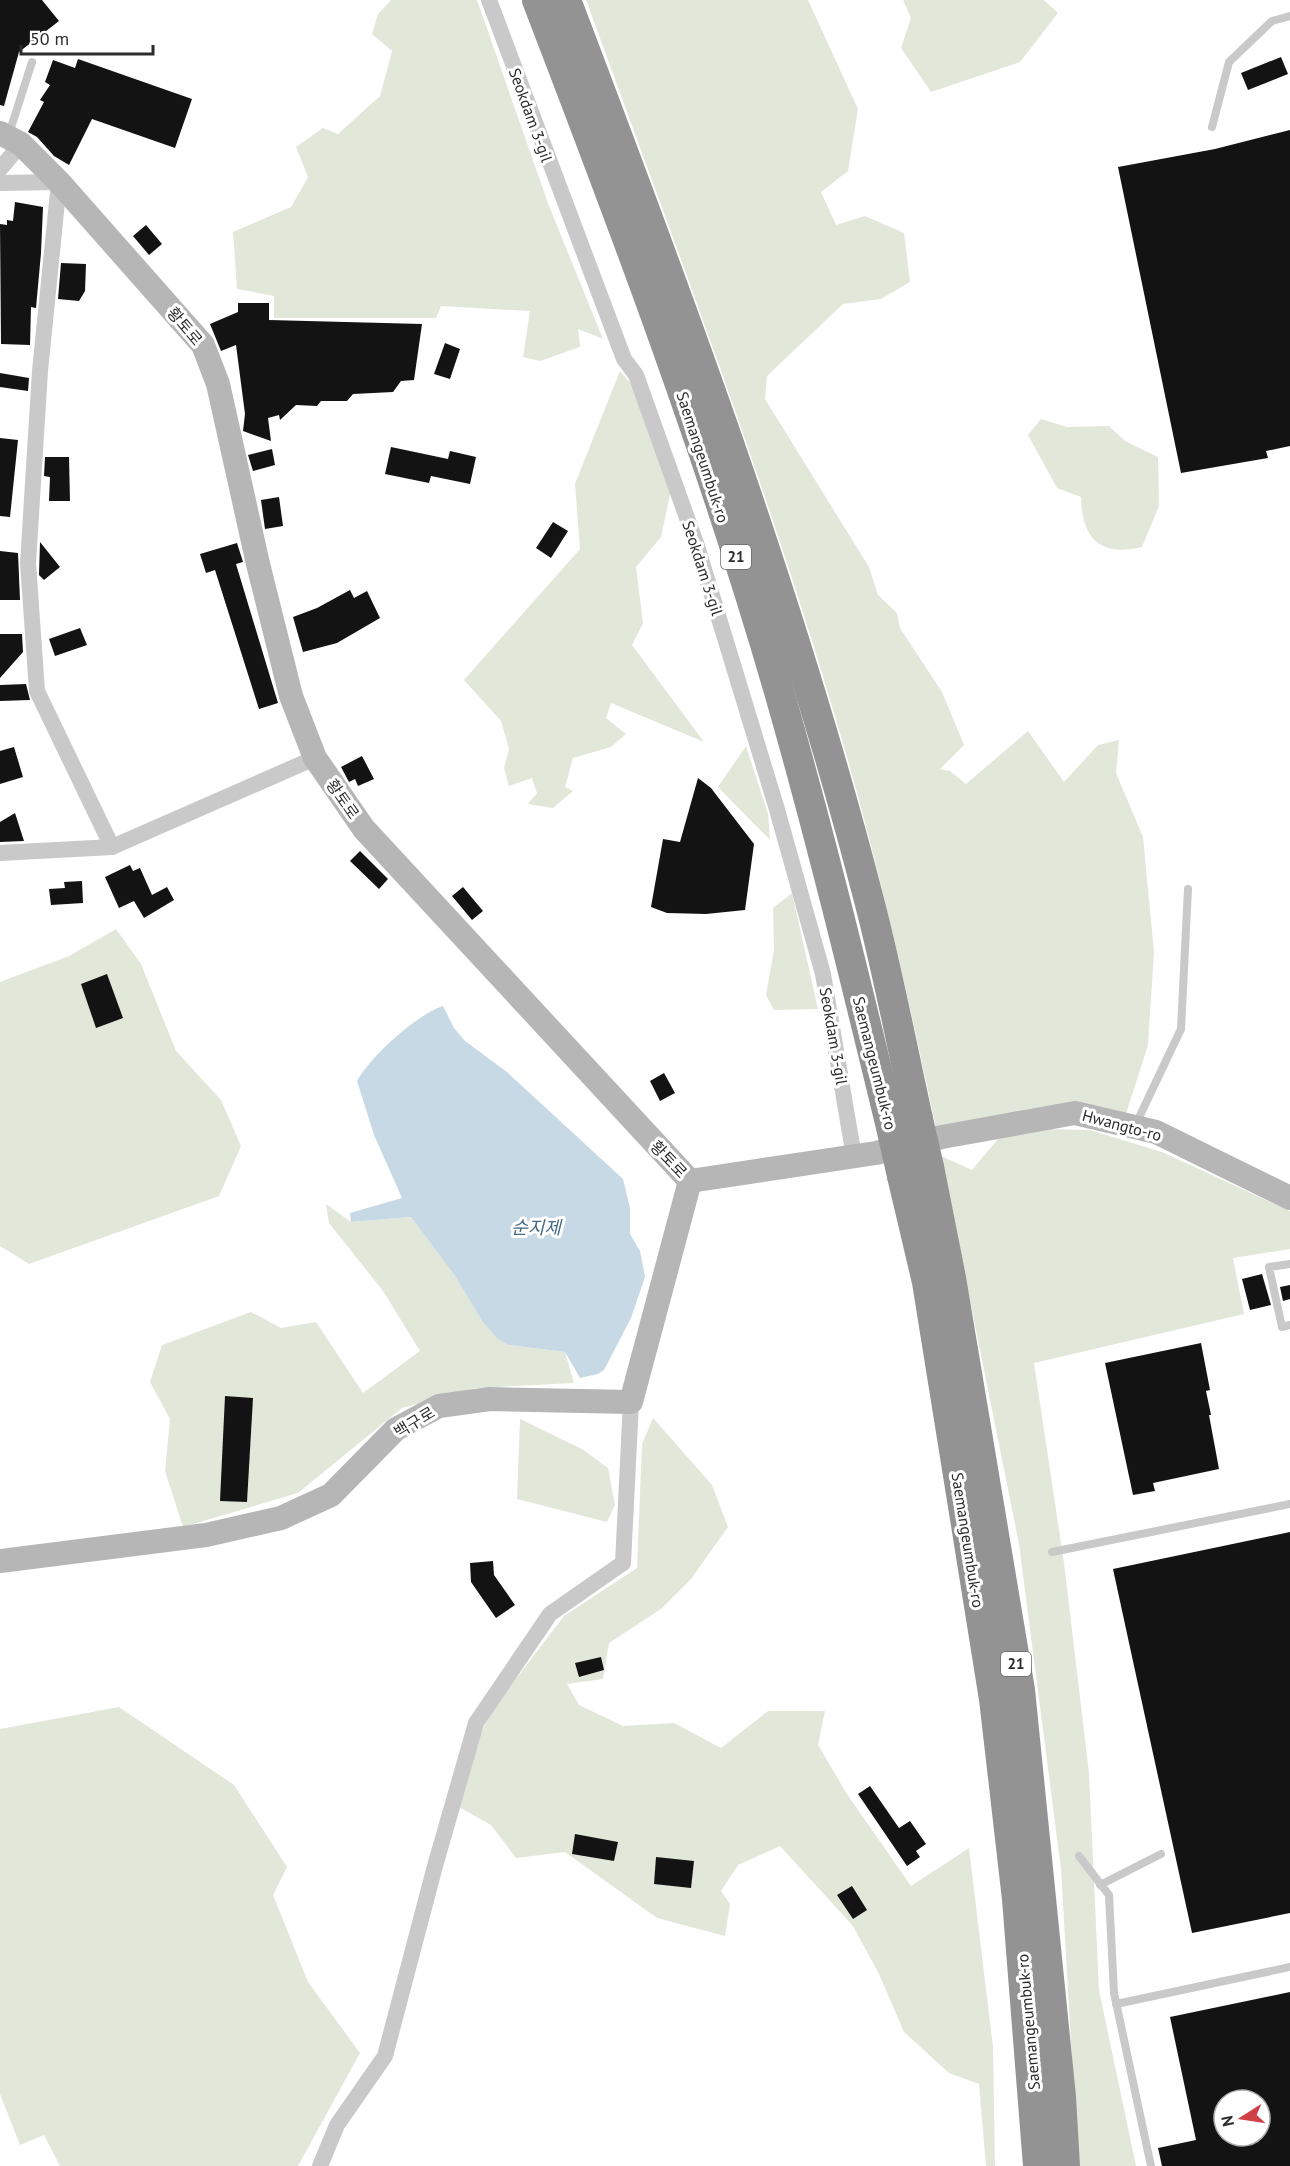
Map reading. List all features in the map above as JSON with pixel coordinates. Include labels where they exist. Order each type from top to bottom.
[{"type":"highway","name":"Saemangeumbuk-ro","points":[[537,0],[619,215],[705,457],[776,682],[839,913],[904,1123]]},
{"type":"highway","name":"Saemangeumbuk-ro","points":[[566,0],[645,208],[770,567],[809,690],[869,901],[904,1123],[915,1171],[951,1278],[1020,1690],[1060,2086],[1065,2166]]},
{"type":"highway","name":"Saemangeumbuk-ro","points":[[915,1171],[927,1282],[994,1699],[1017,1899],[1038,2166]]},
{"type":"main road","name":"황토로","points":[[10,138],[59,182],[203,345],[218,384],[258,564],[291,696],[315,758],[364,829],[690,1181],[854,1157]]},
{"type":"main road","name":"Hwangto-ro","points":[[854,1157],[942,1137],[1075,1113],[1156,1132],[1290,1198]]},
{"type":"main road","points":[[631,1402],[690,1181]]},
{"type":"main road","name":"백구로","points":[[0,1561],[206,1535],[281,1518],[331,1495],[396,1429],[439,1406],[490,1399],[631,1402]]},
{"type":"street","name":"Seokdam 3-gil","points":[[489,0],[624,359],[636,375],[697,546],[776,806],[823,974],[854,1157]]},
{"type":"street","points":[[0,169],[10,138]]},
{"type":"street","points":[[0,183],[59,182],[40,371],[28,563],[37,691],[112,847]]},
{"type":"street","points":[[0,853],[112,847],[315,758]]},
{"type":"street","points":[[320,2166],[337,2125],[385,2056],[435,1866],[476,1723],[550,1614],[623,1563],[631,1402]]},
{"type":"lane","points":[[1212,126],[1229,62],[1272,21],[1290,16]]},
{"type":"lane","points":[[10,138],[32,62]]},
{"type":"lane","points":[[1135,1127],[1181,1029],[1188,889]]},
{"type":"lane","points":[[1290,1264],[1269,1268],[1282,1327],[1290,1325]]},
{"type":"lane","points":[[1052,1552],[1290,1504]]},
{"type":"lane","points":[[1100,1885],[1161,1854]]},
{"type":"lane","points":[[1078,1856],[1108,1895],[1116,2004],[1151,2166]]},
{"type":"lane","points":[[1116,2004],[1290,1967]]},
{"type":"shaded area","points":[[391,0],[477,0],[549,206],[603,339],[578,329],[580,347],[540,361],[523,357],[530,311],[441,306],[436,318],[274,318],[274,296],[237,289],[233,232],[291,207],[308,177],[296,147],[323,128],[338,134],[380,96],[392,51],[372,34],[378,14]]},
{"type":"shaded area","points":[[586,0],[808,0],[858,109],[848,171],[821,192],[836,225],[865,216],[904,233],[910,282],[881,299],[843,304],[767,376],[765,399],[869,567],[878,595],[897,613],[900,628],[942,692],[964,745],[940,769],[950,771],[966,784],[1028,731],[1064,782],[1098,745],[1119,740],[1116,773],[1143,837],[1154,952],[1148,1045],[1126,1114],[936,1128],[873,854],[820,667],[758,475]]},
{"type":"shaded area","points":[[903,0],[1044,0],[1058,13],[1020,62],[931,92],[901,48],[911,18]]},
{"type":"shaded area","points":[[620,371],[634,387],[671,490],[661,537],[636,567],[643,623],[632,645],[704,742],[611,703],[606,718],[626,734],[611,747],[573,758],[565,787],[573,791],[553,808],[528,804],[537,793],[532,778],[509,786],[504,768],[509,749],[501,721],[464,680],[580,549],[575,484]]},
{"type":"shaded area","points":[[1041,419],[1067,427],[1109,426],[1125,441],[1158,457],[1159,506],[1142,547],[1115,549],[1096,542],[1085,524],[1081,497],[1057,488],[1028,435]]},
{"type":"shaded area","points":[[746,746],[768,814],[770,840],[718,787]]},
{"type":"shaded area","points":[[792,893],[818,1009],[774,1010],[766,995],[774,950],[773,908]]},
{"type":"shaded area","points":[[116,929],[141,964],[176,1051],[221,1100],[241,1146],[219,1196],[29,1264],[0,1246],[0,982],[69,956]]},
{"type":"shaded area","points":[[1042,1129],[1090,1130],[1162,1152],[1290,1211],[1290,1249],[1233,1258],[1244,1314],[1034,1363],[1064,1563],[1089,1773],[1099,1990],[1136,2166],[1078,2166],[1061,1869],[1019,1544],[941,1156],[972,1170],[998,1139]]},
{"type":"shaded area","points":[[326,1204],[351,1222],[411,1217],[455,1276],[482,1321],[508,1345],[565,1352],[574,1383],[476,1388],[402,1408],[298,1493],[183,1527],[165,1471],[170,1419],[150,1382],[162,1345],[251,1312],[281,1328],[316,1322],[363,1393],[420,1351],[383,1291],[329,1223]]},
{"type":"shaded area","points":[[653,1418],[712,1485],[728,1527],[691,1579],[661,1609],[609,1643],[603,1679],[567,1684],[579,1705],[623,1726],[674,1723],[721,1748],[768,1711],[825,1711],[818,1745],[847,1794],[911,1886],[969,1848],[993,2047],[995,2166],[986,2166],[979,2084],[949,2073],[904,2032],[879,1974],[853,1926],[780,1846],[738,1865],[721,1891],[730,1904],[725,1936],[657,1918],[565,1852],[516,1858],[491,1825],[459,1807],[479,1736],[496,1705],[564,1616],[637,1568],[642,1444]]},
{"type":"shaded area","points":[[520,1419],[582,1449],[608,1468],[615,1505],[607,1522],[517,1499]]},
{"type":"shaded area","points":[[119,1707],[234,1785],[287,1867],[273,1895],[308,1982],[360,2053],[298,2166],[60,2166],[44,2135],[20,2145],[0,2094],[0,1729]]},
{"type":"water","name":"순지제","points":[[443,1006],[454,1028],[465,1041],[507,1072],[623,1179],[630,1208],[630,1234],[640,1251],[645,1277],[631,1318],[604,1370],[598,1374],[580,1378],[565,1352],[508,1345],[497,1338],[482,1321],[455,1276],[411,1217],[351,1222],[350,1213],[402,1198],[374,1135],[357,1081],[373,1060],[395,1038],[420,1018]]},
{"type":"building","points":[[0,0],[42,0],[59,21],[19,52],[4,106],[0,105]]},
{"type":"building","points":[[1281,57],[1288,74],[1248,90],[1241,73]]},
{"type":"building","points":[[78,59],[192,99],[175,148],[92,119],[69,165],[54,156],[37,137],[28,132],[44,102],[40,100],[50,85],[45,82],[53,60],[75,68]]},
{"type":"building","points":[[1290,130],[1290,446],[1266,451],[1268,458],[1181,473],[1118,167],[1215,149]]},
{"type":"building","points":[[15,202],[43,207],[36,308],[31,307],[30,345],[1,344],[0,224],[7,225],[7,220],[13,221]]},
{"type":"building","points":[[146,225],[162,244],[149,255],[133,236]]},
{"type":"building","points":[[61,263],[86,264],[85,291],[79,301],[58,299]]},
{"type":"building","points":[[238,303],[269,303],[269,320],[422,324],[414,380],[401,381],[393,392],[353,394],[347,401],[321,401],[317,406],[296,405],[280,420],[279,415],[268,418],[271,441],[243,431],[245,414],[236,345],[221,351],[210,324],[238,312]]},
{"type":"building","points":[[445,343],[460,349],[450,379],[434,374]]},
{"type":"building","points":[[0,373],[29,378],[28,391],[0,387]]},
{"type":"building","points":[[0,438],[18,440],[10,517],[0,516]]},
{"type":"building","points":[[391,447],[448,459],[450,451],[476,457],[470,484],[431,476],[429,483],[385,474]]},
{"type":"building","points":[[272,449],[275,465],[253,471],[248,455]]},
{"type":"building","points":[[45,457],[69,457],[70,501],[49,501],[50,477],[44,476]]},
{"type":"building","points":[[279,497],[283,526],[265,529],[261,500]]},
{"type":"building","points":[[553,522],[568,531],[551,558],[536,548]]},
{"type":"building","points":[[40,542],[60,567],[44,580],[39,575]]},
{"type":"building","points":[[237,543],[243,562],[236,564],[278,703],[259,709],[215,570],[206,573],[200,554]]},
{"type":"building","points":[[0,551],[18,553],[20,600],[0,600]]},
{"type":"building","points":[[350,590],[354,598],[367,591],[380,618],[337,643],[303,652],[293,617],[317,608]]},
{"type":"building","points":[[80,628],[87,645],[55,656],[49,639]]},
{"type":"building","points":[[0,634],[22,634],[23,652],[0,678]]},
{"type":"building","points":[[26,684],[30,700],[0,701],[0,685]]},
{"type":"building","points":[[14,747],[23,777],[0,784],[0,751]]},
{"type":"building","points":[[362,756],[374,779],[358,786],[355,779],[349,782],[341,767]]},
{"type":"building","points":[[698,778],[711,788],[754,844],[745,910],[706,914],[667,913],[651,907],[663,839],[680,842]]},
{"type":"building","points":[[15,813],[24,841],[0,842],[0,822]]},
{"type":"building","points":[[360,851],[388,879],[379,889],[350,861]]},
{"type":"building","points":[[130,865],[133,871],[140,868],[152,895],[167,887],[174,900],[144,918],[134,901],[119,908],[105,877]]},
{"type":"building","points":[[82,881],[83,903],[51,905],[49,889],[65,888],[64,882]]},
{"type":"building","points":[[463,887],[483,911],[472,920],[452,896]]},
{"type":"building","points":[[107,974],[123,1018],[96,1028],[81,984]]},
{"type":"building","points":[[664,1073],[675,1093],[660,1101],[650,1081]]},
{"type":"building","points":[[1262,1274],[1271,1305],[1250,1310],[1242,1279]]},
{"type":"building","points":[[1290,1285],[1290,1299],[1283,1301],[1280,1287]]},
{"type":"building","points":[[1201,1343],[1210,1390],[1206,1391],[1211,1415],[1209,1415],[1219,1469],[1153,1483],[1155,1491],[1133,1495],[1105,1363]]},
{"type":"building","points":[[225,1396],[253,1398],[247,1502],[220,1501]]},
{"type":"building","points":[[1290,1532],[1290,1913],[1192,1933],[1113,1569]]},
{"type":"building","points":[[493,1561],[494,1575],[515,1605],[496,1618],[471,1582],[470,1563]]},
{"type":"building","points":[[601,1657],[604,1670],[579,1677],[575,1663]]},
{"type":"building","points":[[870,1786],[899,1828],[910,1821],[926,1844],[916,1851],[920,1857],[907,1866],[858,1794]]},
{"type":"building","points":[[575,1834],[618,1842],[614,1861],[572,1854]]},
{"type":"building","points":[[656,1857],[694,1861],[691,1888],[654,1884]]},
{"type":"building","points":[[852,1886],[867,1910],[853,1919],[837,1895]]},
{"type":"building","points":[[1290,1992],[1290,2166],[1162,2166],[1158,2148],[1196,2140],[1170,2017]]}]
